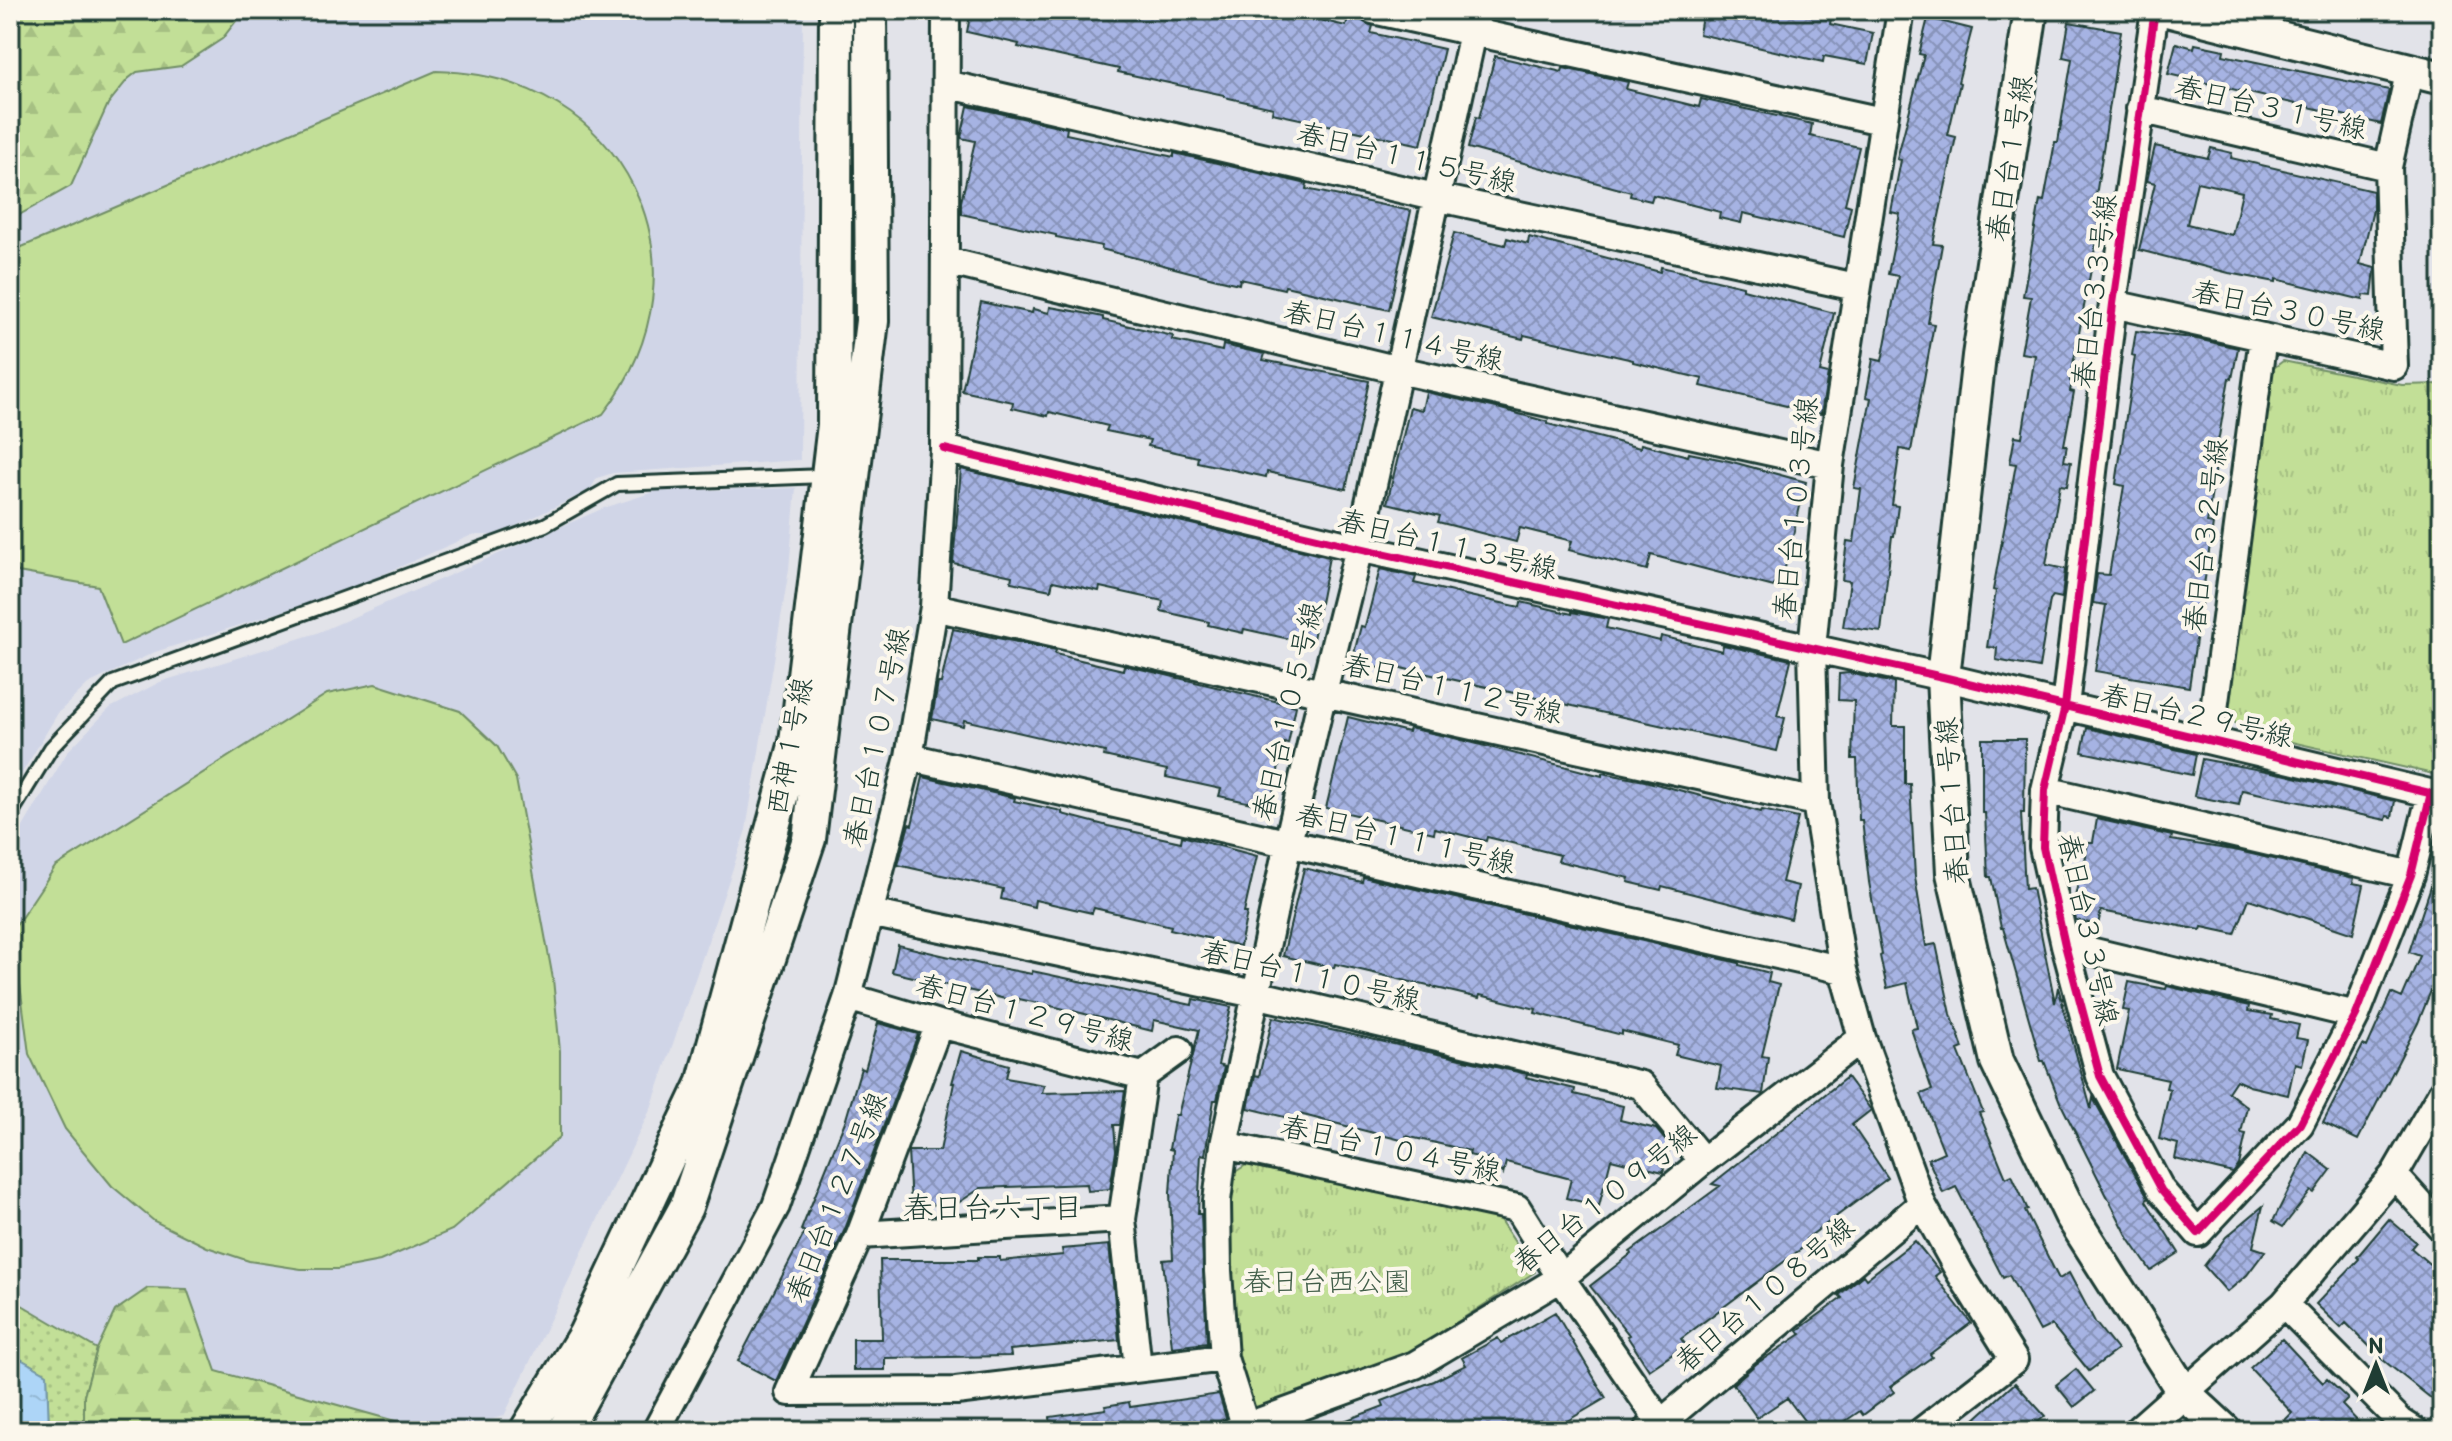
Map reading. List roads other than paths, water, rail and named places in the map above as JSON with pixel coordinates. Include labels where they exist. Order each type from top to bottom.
[{"type":"street","name":"西神１号線","points":[[526,1431],[585,1334],[703,1084],[796,742],[834,425],[836,10]]},
{"type":"street","name":"西神１号線","points":[[564,1431],[686,1207],[809,839],[872,321],[870,10]]},
{"type":"street","name":"春日台１０７号線","points":[[656,1431],[776,1206],[848,997],[909,757],[934,607],[944,449],[946,10]]},
{"type":"street","points":[[1373,10],[1476,22],[1882,121]]},
{"type":"street","name":"春日台１０３号線","points":[[1901,10],[1830,465],[1812,648],[1816,802],[1843,970],[1862,1038],[1922,1204],[2014,1360],[1922,1431]]},
{"type":"street","name":"春日台１号線","points":[[2031,10],[1979,356],[1943,677],[1953,873],[1997,1061],[2071,1215],[2184,1393],[2225,1431]]},
{"type":"street","name":"春日台３３号線","points":[[2155,10],[2113,304],[2065,706],[2045,790],[2043,847],[2100,1076],[2161,1190],[2198,1233],[2300,1124],[2356,1015],[2411,875],[2437,794]]},
{"type":"street","points":[[2167,10],[2442,78]]},
{"type":"street","name":"春日台１０５号線","points":[[1242,1430],[1224,1358],[1218,1271],[1217,1201],[1224,1145],[1288,843],[1359,548],[1476,22]]},
{"type":"street","name":"春日台３０号線","points":[[2113,304],[2394,366],[2388,167],[2410,69]]},
{"type":"street","name":"春日台１１５号線","points":[[946,84],[1435,197],[1856,287]]},
{"type":"street","name":"春日台３１号線","points":[[2140,109],[2388,167]]},
{"type":"street","name":"春日台１１４号線","points":[[946,261],[1399,370],[1830,465]]},
{"type":"street","name":"春日台３２号線","points":[[2210,740],[2263,337]]},
{"type":"street","name":"春日台１１３号線","points":[[944,449],[1359,548],[1943,677]]},
{"type":"street","name":"春日台１１２号線","points":[[934,607],[1816,802]]},
{"type":"street","name":"春日台２９号線","points":[[1943,677],[2437,794]]},
{"type":"street","name":"春日台１１１号線","points":[[909,757],[1843,970]]},
{"type":"street","points":[[2045,790],[2411,875]]},
{"type":"street","name":"春日台１１０号線","points":[[870,913],[1255,994],[1641,1085],[1703,1161]]},
{"type":"street","points":[[2065,945],[2356,1015]]},
{"type":"street","name":"春日台１２９号線","points":[[848,997],[939,1024],[1143,1076],[1179,1050]]},
{"type":"street","name":"春日台１２７号線","points":[[939,1024],[860,1235],[789,1392],[956,1391],[1138,1368]]},
{"type":"street","name":"春日台１０９号線","points":[[1242,1430],[1415,1365],[1561,1278],[1703,1161],[1862,1038]]},
{"type":"street","points":[[1143,1076],[1122,1219],[1138,1368],[1224,1358]]},
{"type":"street","points":[[2141,1431],[2284,1304],[2394,1175],[2442,1092]]},
{"type":"street","name":"春日台１０４号線","points":[[1224,1145],[1517,1208],[1658,1428]]},
{"type":"street","points":[[2394,1175],[2442,1228]]},
{"type":"street","name":"春日台１０８号線","points":[[1658,1428],[1922,1204]]},
{"type":"street","points":[[860,1235],[1122,1219]]},
{"type":"street","points":[[2284,1304],[2401,1422],[2415,1431]]},
{"type":"lane","points":[[10,815],[51,748],[113,683],[545,525],[617,484],[828,476]]},
{"type":"water","points":[[10,1353],[47,1374],[49,1431],[10,1431]]},
{"type":"district","name":"春日台六丁目","points":[[993,1207]]},
{"type":"park label","name":"春日台西公園","points":[[1327,1281]]}]
